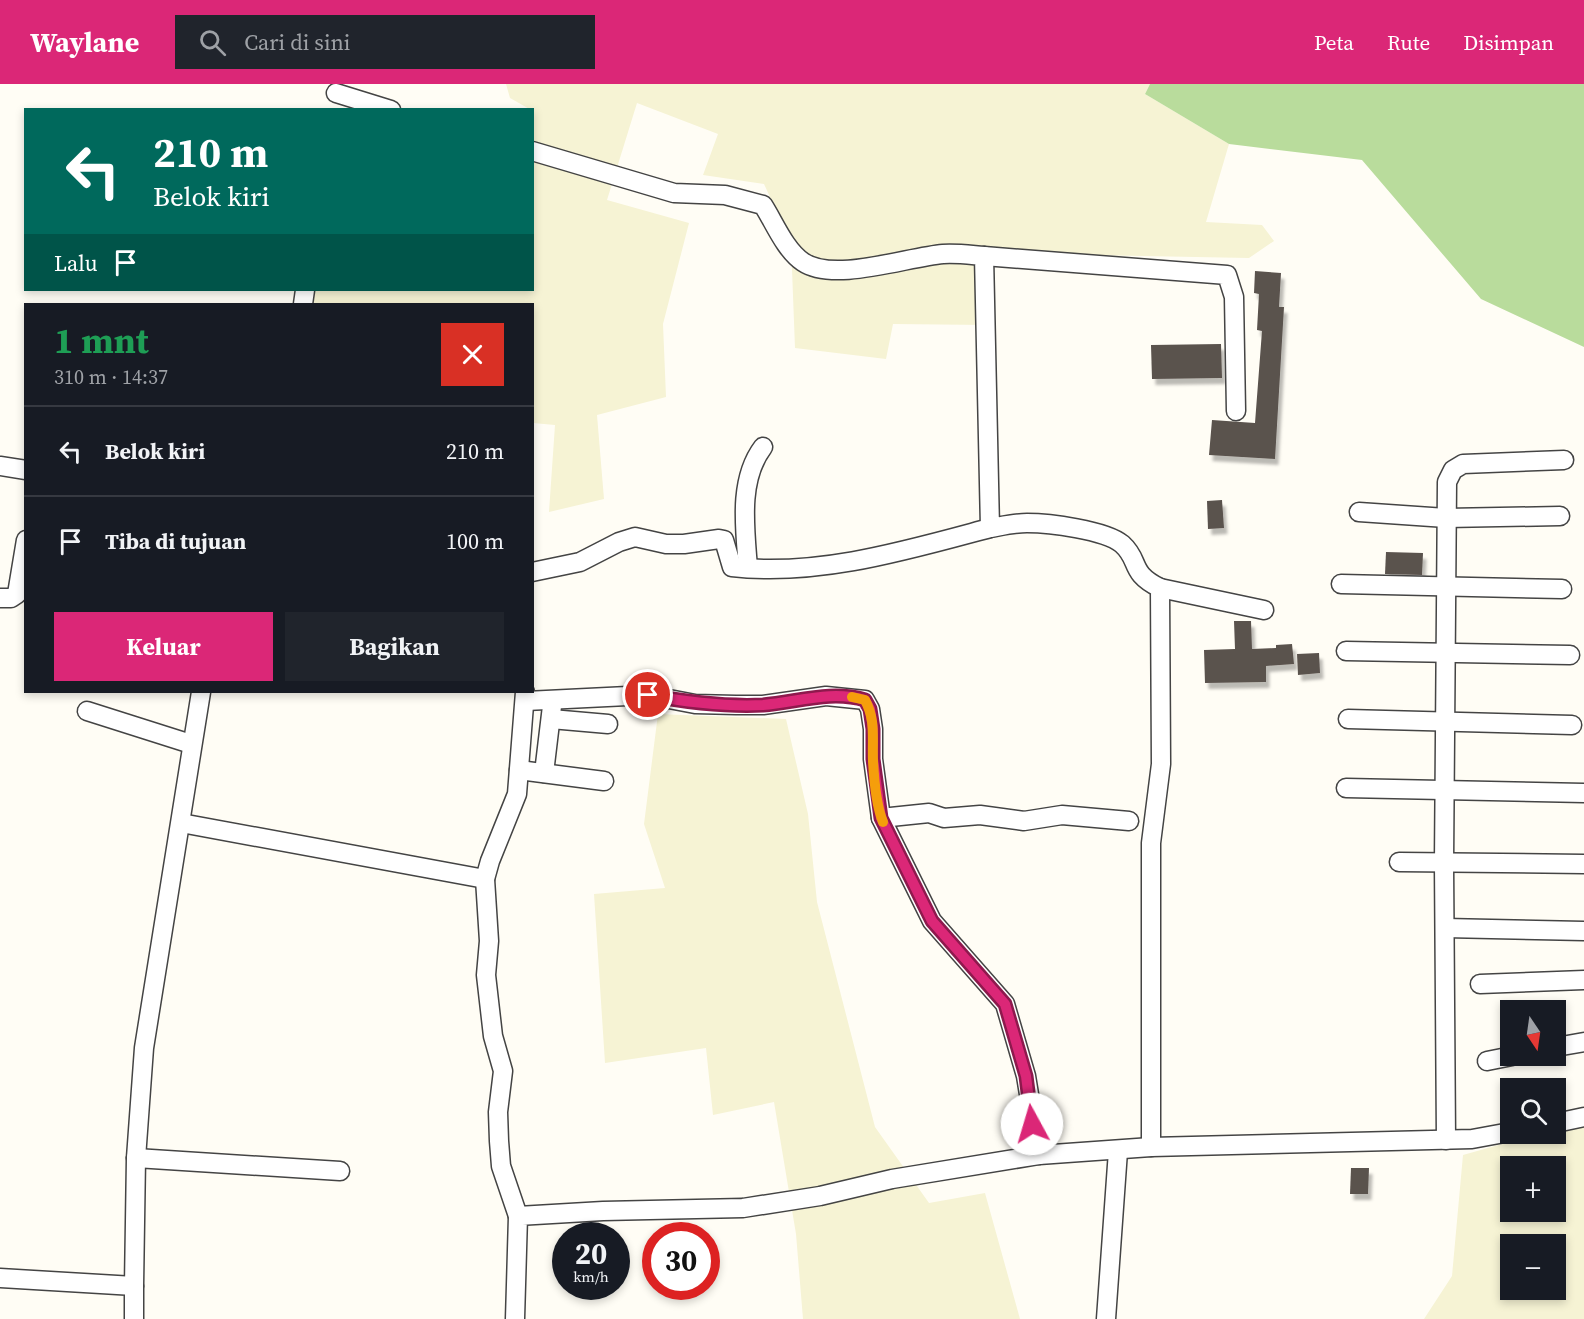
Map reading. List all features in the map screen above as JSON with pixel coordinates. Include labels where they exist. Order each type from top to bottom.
[{"type":"street","points":[[336,96],[383,108]]},
{"type":"street","points":[[534,152],[674,193],[725,195],[764,205],[788,245],[803,262],[822,269],[858,269],[944,254],[1227,275],[1234,297],[1236,411]]},
{"type":"street","points":[[984,256],[990,528]]},
{"type":"street","points":[[748,568],[746,518],[748,474],[763,447]]},
{"type":"street","points":[[1446,1140],[1443,864],[1447,482],[1453,470],[1463,464],[1564,460]]},
{"type":"street","points":[[0,466],[24,470]]},
{"type":"street","points":[[1359,512],[1446,518],[1560,516]]},
{"type":"street","points":[[534,572],[580,562],[619,542],[635,537],[666,544],[684,544],[711,538],[724,540],[730,566],[784,568],[861,559],[990,528],[1025,523],[1113,539],[1125,547],[1144,580],[1160,588],[1264,610]]},
{"type":"street","points":[[0,598],[11,598],[17,594],[24,552]]},
{"type":"street","points":[[1341,584],[1562,589]]},
{"type":"street","points":[[1151,1147],[1151,843],[1161,764],[1163,673],[1160,588]]},
{"type":"street","points":[[1346,651],[1570,655]]},
{"type":"street","points":[[134,1319],[136,1158],[144,1048],[201,693]]},
{"type":"street","points":[[515,1319],[518,1216],[501,1166],[498,1112],[503,1071],[493,1036],[487,985],[489,942],[485,879],[517,794],[525,696],[648,695],[695,704],[736,705],[763,705],[826,696],[865,700],[870,709],[873,729],[873,759],[881,818],[932,921],[1005,1004],[1026,1076],[1038,1155]]},
{"type":"street","points":[[87,711],[191,744]]},
{"type":"street","points":[[544,773],[551,712],[608,724]]},
{"type":"street","points":[[1348,719],[1572,725]]},
{"type":"street","points":[[519,770],[604,781]]},
{"type":"street","points":[[1346,788],[1584,794]]},
{"type":"street","points":[[881,818],[929,813],[944,818],[980,815],[1024,821],[1062,815],[1129,821]]},
{"type":"street","points":[[181,823],[485,879]]},
{"type":"street","points":[[1399,862],[1584,864]]},
{"type":"street","points":[[1445,928],[1584,931]]},
{"type":"street","points":[[1479,984],[1584,980]]},
{"type":"street","points":[[1566,1045],[1584,1042]]},
{"type":"street","points":[[1487,1061],[1500,1058]]},
{"type":"street","points":[[1566,1121],[1584,1117]]},
{"type":"street","points":[[518,1216],[603,1211],[743,1208],[820,1196],[892,1179],[1038,1155],[1151,1147],[1472,1139],[1500,1134]]},
{"type":"street","points":[[1106,1319],[1118,1151]]},
{"type":"street","points":[[136,1158],[340,1171]]},
{"type":"street","points":[[0,1278],[134,1286]]},
{"type":"shaded area","points":[[506,84],[1150,84],[1145,94],[1229,144],[1206,222],[1262,225],[1274,241],[1249,258],[1089,255],[987,250],[988,325],[893,324],[886,359],[795,348],[791,243],[764,184],[703,175],[718,134],[637,103],[607,200],[689,223],[663,324],[666,397],[597,415],[604,499],[549,512],[555,425],[534,423],[534,303],[308,303],[311,291],[534,291],[534,108],[528,108],[510,98]]},
{"type":"shaded area","points":[[658,714],[786,719],[808,814],[817,902],[875,1127],[929,1203],[985,1193],[1020,1319],[803,1319],[796,1234],[774,1102],[713,1115],[706,1048],[605,1063],[594,894],[665,888],[644,824]]},
{"type":"shaded area","points":[[1584,1121],[1584,1319],[1424,1319],[1452,1276],[1463,1155],[1502,1144],[1566,1144],[1566,1126]]},
{"type":"green space","points":[[1150,84],[1584,84],[1584,347],[1481,299],[1362,160],[1229,144],[1145,94]]},
{"type":"building","points":[[1255,271],[1281,273],[1279,307],[1284,307],[1275,459],[1209,455],[1212,420],[1255,423],[1262,331],[1257,330],[1259,294],[1254,293]]},
{"type":"building","points":[[1221,344],[1222,378],[1152,379],[1151,345]]},
{"type":"building","points":[[1222,500],[1224,528],[1208,529],[1207,501]]},
{"type":"building","points":[[1386,552],[1423,553],[1422,575],[1385,574]]},
{"type":"building","points":[[1234,621],[1251,621],[1252,649],[1276,648],[1276,645],[1292,644],[1294,664],[1266,666],[1266,682],[1205,683],[1204,650],[1235,649]]},
{"type":"building","points":[[1319,653],[1320,673],[1298,675],[1297,654]]},
{"type":"building","points":[[1351,1168],[1369,1168],[1368,1194],[1350,1194]]},
{"type":"slow traffic","points":[[852,697],[865,700],[870,709],[873,759],[883,822]]},
{"type":"route","points":[[648,695],[695,704],[736,705],[763,705],[826,696],[855,697],[865,700],[870,709],[873,729],[873,759],[881,818],[895,851],[932,921],[1005,1004],[1021,1053],[1032,1124]]}]
